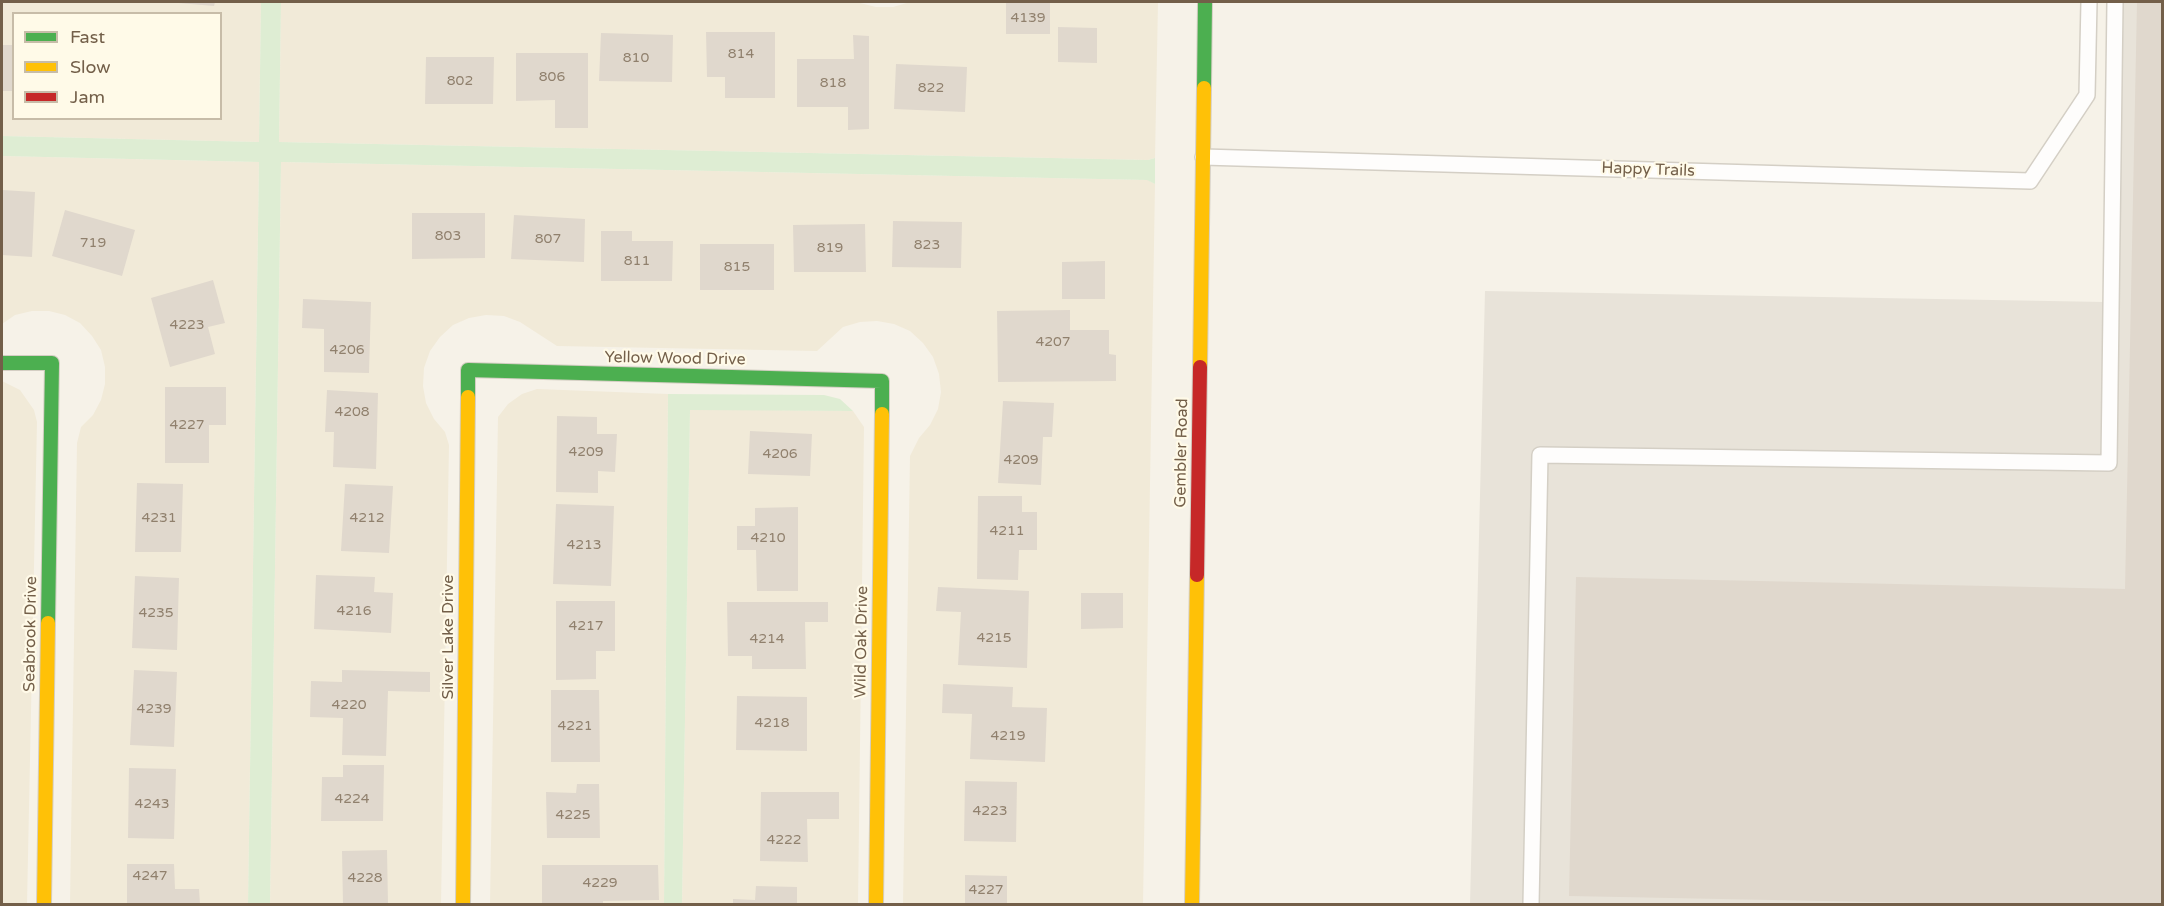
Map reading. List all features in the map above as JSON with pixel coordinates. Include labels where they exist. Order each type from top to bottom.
[{"type":"street","name":"Gembler Road","points":[[1192,904],[1206,2]]},
{"type":"street","name":"Seabrook Drive","points":[[2,363],[52,363],[44,904]]},
{"type":"street","name":"Yellow Wood Drive","points":[[468,370],[882,381]]},
{"type":"street","name":"Silver Lake Drive","points":[[463,904],[468,370]]},
{"type":"street","name":"Wild Oak Drive","points":[[876,904],[882,381]]},
{"type":"lane","name":"Happy Trails","points":[[1203,157],[2030,181],[2087,95],[2089,2]]},
{"type":"lane","points":[[1531,904],[1540,455],[2109,463],[2115,2]]},
{"type":"shaded area","points":[[2,2],[261,2],[259,142],[2,136]]},
{"type":"shaded area","points":[[281,2],[856,2],[876,7],[893,7],[910,2],[1158,2],[1155,158],[1148,160],[279,142]]},
{"type":"shaded area","points":[[2110,2],[2162,2],[2162,904],[1470,904],[1485,291],[2105,302]]},
{"type":"shaded area","points":[[2,156],[259,162],[248,904],[70,904],[77,443],[81,427],[93,415],[101,400],[105,384],[105,367],[101,350],[92,336],[80,323],[65,315],[49,311],[32,311],[15,315],[2,324]]},
{"type":"shaded area","points":[[281,162],[1148,180],[1155,184],[1143,904],[903,904],[910,456],[938,409],[941,392],[939,374],[933,357],[910,331],[894,324],[877,321],[860,322],[843,327],[817,351],[557,346],[520,322],[504,316],[486,315],[469,318],[453,325],[430,351],[424,368],[423,386],[426,403],[434,419],[445,432],[449,445],[441,904],[270,904]]},
{"type":"shaded area","points":[[2,381],[20,390],[34,410],[37,422],[27,904],[2,904]]},
{"type":"shaded area","points":[[537,389],[668,394],[664,904],[490,904],[498,417],[508,404],[522,394]]},
{"type":"shaded area","points":[[690,409],[853,411],[864,427],[858,904],[682,904]]},
{"type":"green space","points":[[261,2],[281,2],[279,142],[1148,160],[1155,158],[1155,184],[1147,180],[281,162],[270,904],[248,904],[259,162],[2,156],[2,136],[259,142]]},
{"type":"green space","points":[[668,394],[824,395],[840,399],[853,411],[690,410],[682,904],[664,904]]},
{"type":"building","points":[[167,2],[215,2],[214,6]]},
{"type":"building","points":[[1006,2],[1050,2],[1050,34],[1006,34]]},
{"type":"building","points":[[2137,2],[2162,2],[2162,904],[1975,904],[1569,896],[1576,577],[2125,589]]},
{"type":"building","points":[[1058,27],[1097,28],[1097,63],[1058,62]]},
{"type":"building","points":[[706,32],[775,32],[775,98],[725,98],[725,77],[707,77]]},
{"type":"building","points":[[601,33],[673,35],[672,82],[599,81]]},
{"type":"building","points":[[853,35],[869,36],[869,129],[848,130],[848,107],[797,107],[797,59],[854,59]]},
{"type":"building","points":[[2,45],[12,45],[12,91],[2,91]]},
{"type":"building","points":[[516,53],[588,53],[588,128],[555,128],[555,100],[516,101]]},
{"type":"building","points":[[426,57],[494,57],[493,104],[425,104]]},
{"type":"building","points":[[896,64],[967,67],[965,112],[894,109]]},
{"type":"building","points":[[2,190],[35,192],[32,257],[2,255]]},
{"type":"building","points":[[65,210],[135,230],[122,276],[52,256]]},
{"type":"building","points":[[412,213],[485,213],[485,258],[412,259]]},
{"type":"building","points":[[514,215],[585,219],[584,262],[511,259]]},
{"type":"building","points":[[893,221],[962,222],[961,268],[892,267]]},
{"type":"building","points":[[865,224],[866,272],[794,272],[793,225]]},
{"type":"building","points":[[601,231],[632,231],[632,241],[673,241],[672,281],[601,281]]},
{"type":"building","points":[[700,244],[774,244],[774,290],[700,290]]},
{"type":"building","points":[[1105,261],[1105,299],[1062,299],[1062,262]]},
{"type":"building","points":[[213,280],[225,323],[208,327],[215,354],[170,367],[151,298]]},
{"type":"building","points":[[303,299],[371,302],[369,373],[324,372],[324,329],[302,328]]},
{"type":"building","points":[[1070,310],[1070,330],[1109,330],[1109,354],[1116,355],[1116,381],[998,382],[997,311]]},
{"type":"building","points":[[165,387],[226,387],[226,425],[209,425],[209,463],[165,463]]},
{"type":"building","points":[[327,390],[378,393],[376,469],[333,467],[334,432],[325,432]]},
{"type":"building","points":[[1003,401],[1054,403],[1052,437],[1043,437],[1041,485],[998,483]]},
{"type":"building","points":[[557,416],[597,417],[597,434],[617,434],[615,472],[598,471],[598,493],[556,492]]},
{"type":"building","points":[[750,431],[812,434],[810,476],[748,474]]},
{"type":"building","points":[[137,483],[183,484],[181,552],[135,552]]},
{"type":"building","points":[[345,484],[393,486],[389,553],[341,551]]},
{"type":"building","points":[[978,496],[1022,496],[1022,512],[1037,512],[1037,550],[1019,550],[1018,580],[977,579]]},
{"type":"building","points":[[556,504],[614,506],[611,586],[553,584]]},
{"type":"building","points":[[798,507],[798,591],[757,591],[756,550],[737,550],[737,526],[755,526],[755,508]]},
{"type":"building","points":[[316,575],[375,577],[374,592],[393,593],[391,633],[314,629]]},
{"type":"building","points":[[135,576],[179,578],[177,650],[132,648]]},
{"type":"building","points":[[938,587],[1029,591],[1027,668],[958,665],[961,612],[936,611]]},
{"type":"building","points":[[1081,593],[1123,593],[1123,628],[1081,629]]},
{"type":"building","points":[[556,601],[615,601],[615,651],[596,651],[596,679],[556,680]]},
{"type":"building","points":[[727,602],[828,602],[828,622],[805,622],[806,669],[752,669],[752,656],[728,656]]},
{"type":"building","points":[[134,670],[177,672],[174,747],[130,745]]},
{"type":"building","points":[[342,670],[430,672],[430,692],[388,691],[386,756],[342,755],[343,718],[310,717],[311,681],[342,682]]},
{"type":"building","points":[[943,684],[1013,687],[1012,707],[1047,708],[1045,762],[970,759],[972,714],[942,713]]},
{"type":"building","points":[[551,690],[599,690],[600,762],[551,762]]},
{"type":"building","points":[[737,696],[807,697],[807,751],[736,750]]},
{"type":"building","points":[[343,765],[384,765],[383,821],[321,821],[322,777],[343,777]]},
{"type":"building","points":[[129,768],[176,769],[174,839],[128,838]]},
{"type":"building","points":[[965,781],[1017,782],[1016,842],[964,841]]},
{"type":"building","points":[[577,784],[599,784],[600,838],[547,838],[546,792],[576,793]]},
{"type":"building","points":[[761,792],[839,792],[839,819],[807,819],[808,862],[760,861]]},
{"type":"building","points":[[387,850],[388,904],[343,904],[342,851]]},
{"type":"building","points":[[127,864],[174,864],[175,889],[199,889],[200,904],[127,904]]},
{"type":"building","points":[[542,865],[658,865],[659,900],[603,901],[603,904],[542,904]]},
{"type":"building","points":[[965,875],[1007,876],[1007,904],[965,904]]},
{"type":"building","points":[[756,886],[797,887],[797,904],[733,904],[733,899],[755,900]]},
{"type":"traffic: fast","points":[[1204,88],[1205,2]]},
{"type":"traffic: fast","points":[[2,363],[52,363],[48,623]]},
{"type":"traffic: fast","points":[[468,397],[468,370],[882,381],[882,414]]},
{"type":"traffic: slow","points":[[1200,367],[1204,88]]},
{"type":"traffic: slow","points":[[463,904],[468,397]]},
{"type":"traffic: slow","points":[[876,904],[882,414]]},
{"type":"traffic: slow","points":[[1192,904],[1197,575]]},
{"type":"traffic: slow","points":[[44,904],[48,623]]},
{"type":"traffic: jam","points":[[1197,575],[1200,367]]}]
